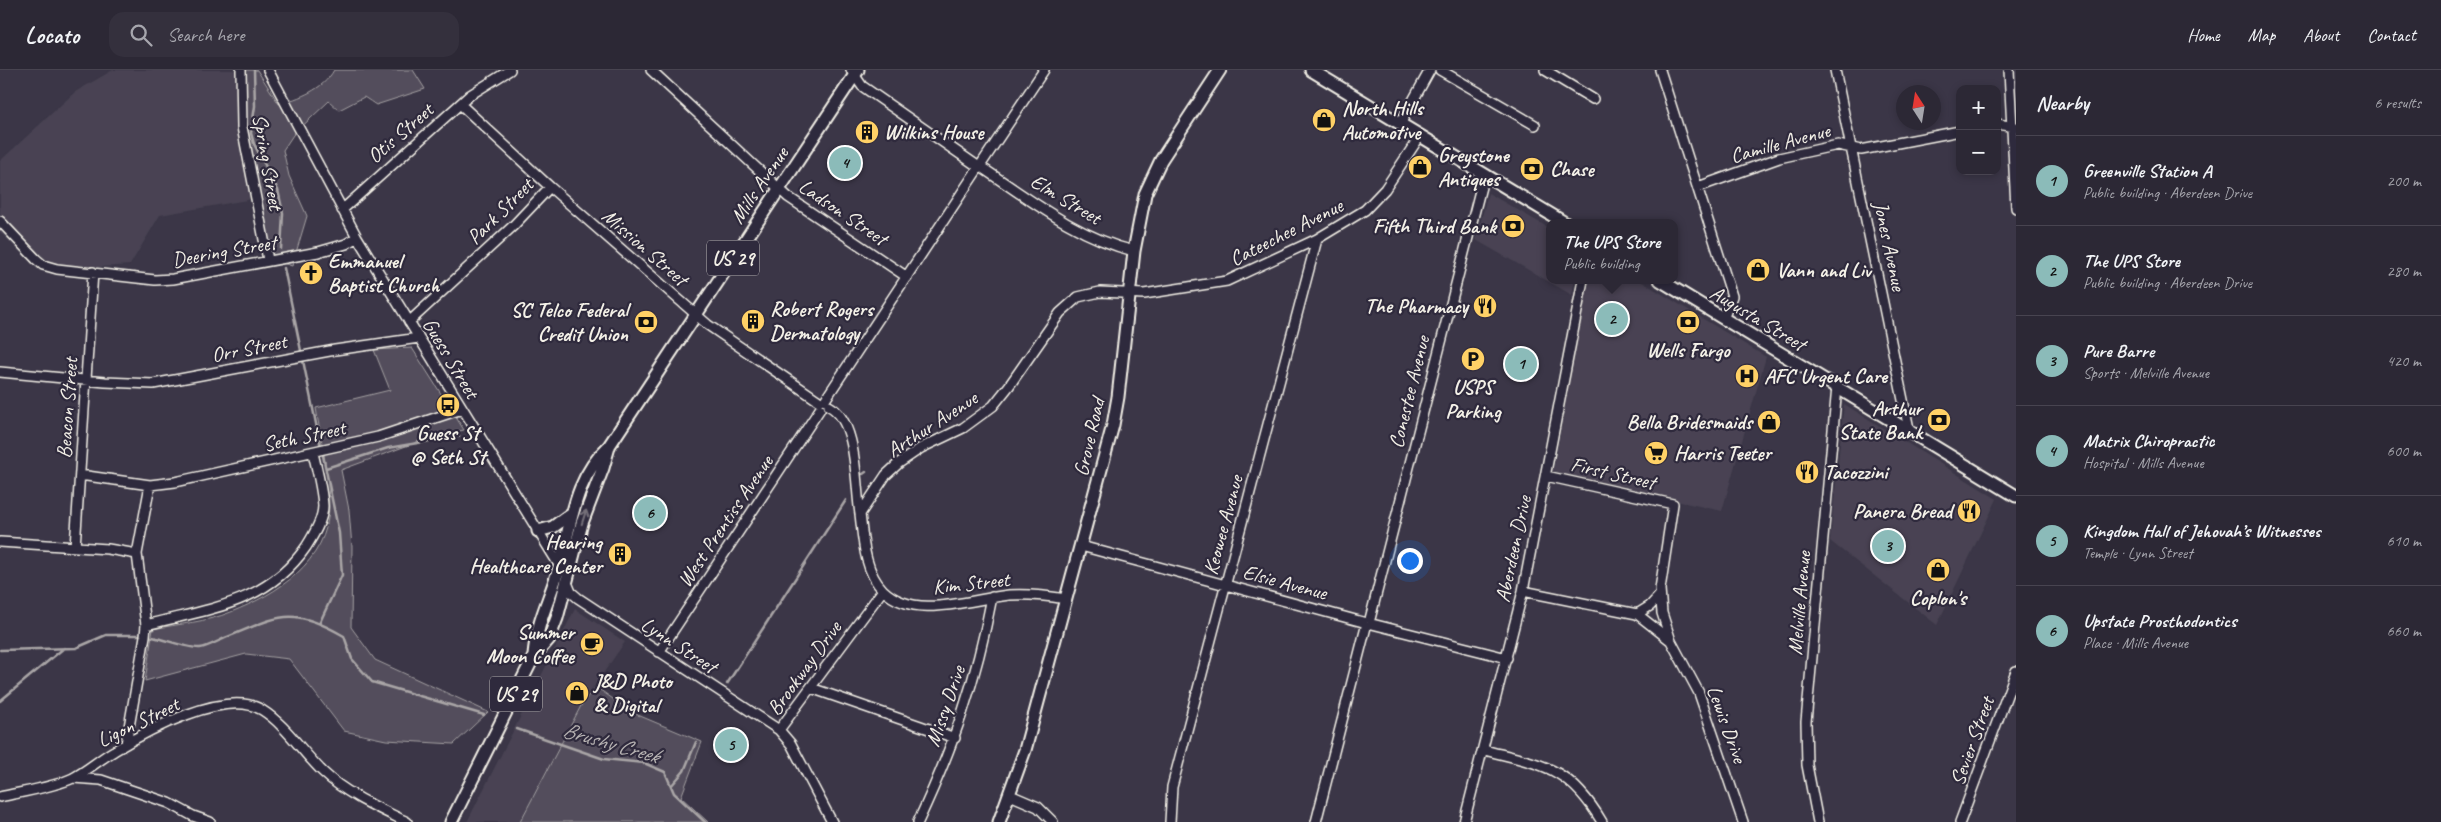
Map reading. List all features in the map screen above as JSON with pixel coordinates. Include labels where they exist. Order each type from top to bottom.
[{"type":"main road","name":"Grove Road","points":[[999,822],[1025,750],[1081,546],[1118,397],[1134,251],[1145,194],[1151,179],[1220,70]]},
{"type":"main road","points":[[1312,70],[1557,219]]},
{"type":"main road","name":"Mills Avenue","points":[[534,656],[535,634],[560,566],[572,513],[594,460],[609,446],[780,188],[854,72]]},
{"type":"main road","name":"Augusta Street","points":[[1666,284],[2016,496]]},
{"type":"main road","name":"Mills Avenue","points":[[451,822],[534,656],[549,638],[567,581],[582,523],[603,468],[609,446]]},
{"type":"main road","points":[[538,531],[553,527],[572,513]]},
{"type":"street","name":"Spring Street","points":[[241,70],[242,127],[268,260]]},
{"type":"street","name":"Otis Street","points":[[342,210],[460,104],[510,70]]},
{"type":"street","name":"Ladson Street","points":[[651,70],[780,188],[841,233],[907,277]]},
{"type":"street","name":"West Prentiss Avenue","points":[[659,652],[1044,70]]},
{"type":"street","points":[[1400,124],[1430,70]]},
{"type":"street","points":[[1440,70],[1535,125]]},
{"type":"street","points":[[1545,70],[1593,99]]},
{"type":"street","points":[[1660,70],[1732,296],[1723,319]]},
{"type":"street","name":"Jones Avenue","points":[[1836,70],[1910,430]]},
{"type":"street","points":[[2009,70],[2014,127],[2016,208]]},
{"type":"street","name":"Guess Street","points":[[272,72],[357,236],[560,566],[567,581]]},
{"type":"street","name":"Elm Street","points":[[854,72],[862,86],[980,167],[1081,231],[1119,248],[1134,251]]},
{"type":"street","name":"Mission Street","points":[[460,104],[550,187],[720,334],[842,417],[851,436],[860,514]]},
{"type":"street","points":[[2001,125],[2014,127]]},
{"type":"street","name":"Camille Avenue","points":[[1698,187],[1779,158],[1838,144],[1862,150],[1956,132]]},
{"type":"street","name":"Cateechee Avenue","points":[[1130,293],[1144,294],[1227,281],[1316,239],[1354,218],[1376,200],[1420,136]]},
{"type":"street","name":"Conestee Avenue","points":[[1316,822],[1484,175]]},
{"type":"street","name":"Park Street","points":[[409,322],[513,226],[550,187]]},
{"type":"street","name":"Deering Street","points":[[2,226],[43,265],[155,280],[173,279],[346,244],[357,236]]},
{"type":"street","name":"Keowee Avenue","points":[[1170,822],[1172,787],[1316,239]]},
{"type":"street","name":"Beacon Street","points":[[75,546],[93,272]]},
{"type":"street","name":"Aberdeen Drive","points":[[1464,822],[1484,750],[1523,591],[1582,284]]},
{"type":"street","name":"Arthur Avenue","points":[[860,514],[886,476],[899,463],[921,448],[963,428],[993,406],[1068,305],[1078,297],[1091,293],[1130,293]]},
{"type":"street","name":"Orr Street","points":[[0,372],[153,384],[302,356],[419,338]]},
{"type":"street","name":"Melville Avenue","points":[[1818,822],[1808,765],[1806,722],[1837,387]]},
{"type":"street","name":"Seth Street","points":[[80,475],[150,485],[174,482],[378,438],[462,409]]},
{"type":"street","points":[[146,625],[235,602],[277,580],[295,563],[314,535],[322,511],[313,453]]},
{"type":"street","name":"First Street","points":[[1546,476],[1673,504]]},
{"type":"street","points":[[126,744],[146,625],[137,554],[150,485]]},
{"type":"street","name":"Lewis Drive","points":[[1673,504],[1660,595],[1664,623],[1698,693],[1743,822]]},
{"type":"street","points":[[860,514],[868,561],[883,590]]},
{"type":"street","points":[[0,542],[75,546],[137,554]]},
{"type":"street","name":"Elsie Avenue","points":[[1081,546],[1507,658]]},
{"type":"street","name":"Lynn Street","points":[[567,581],[578,598],[779,730]]},
{"type":"street","name":"Kim Street","points":[[883,590],[898,599],[925,606],[1012,595],[1066,599]]},
{"type":"street","name":"Brookway Drive","points":[[832,822],[791,744],[779,730],[883,590]]},
{"type":"street","points":[[1523,591],[1637,614],[1671,640]]},
{"type":"street","points":[[1637,614],[1650,606],[1660,595]]},
{"type":"street","name":"Missy Drive","points":[[918,822],[955,738],[977,670],[992,597]]},
{"type":"street","name":"Sevier Street","points":[[1960,822],[2016,672]]},
{"type":"street","points":[[811,688],[955,738]]},
{"type":"street","name":"Ligon Street","points":[[0,797],[73,778],[126,744],[160,726],[192,714],[232,704],[248,704],[269,716],[325,774],[373,806],[407,822]]},
{"type":"street","points":[[1484,750],[1542,766],[1560,774],[1579,789],[1602,822]]},
{"type":"street","points":[[73,778],[101,780],[169,803],[193,819],[210,822]]},
{"type":"street","points":[[1010,795],[1038,808],[1053,822]]},
{"type":"shaded area","points":[[113,70],[246,70],[240,90],[253,199],[160,215],[130,265],[39,271],[0,232],[0,161],[75,92]]},
{"type":"shaded area","points":[[246,70],[257,70],[279,104],[302,96],[317,88],[324,83],[334,70],[413,70],[425,89],[376,105],[364,97],[339,110],[329,101],[293,135],[283,150],[289,176],[307,216],[292,266],[271,259],[253,199],[240,90]]},
{"type":"shaded area","points":[[1488,193],[1546,226],[1546,280],[1476,240]]},
{"type":"shaded area","points":[[1553,284],[1574,284],[1572,295]]},
{"type":"shaded area","points":[[1587,284],[1646,284],[1766,357],[1722,511],[1603,485],[1553,471]]},
{"type":"shaded area","points":[[412,348],[464,430],[425,439],[341,470],[349,510],[352,547],[351,627],[375,660],[488,712],[454,744],[386,740],[344,731],[289,659],[246,654],[145,681],[153,629],[212,618],[248,605],[282,585],[310,560],[320,544],[326,527],[329,507],[326,470],[316,408],[390,390],[374,350]]},
{"type":"shaded area","points":[[1844,404],[1997,499],[1937,625],[1830,541]]},
{"type":"shaded area","points":[[575,609],[625,642],[583,702],[520,822],[467,822]]},
{"type":"shaded area","points":[[596,687],[633,713],[702,742],[681,797],[708,822],[520,822],[583,702]]},
{"type":"waterway","points":[[254,70],[255,106],[251,133],[254,144],[278,190],[283,213],[281,249]]},
{"type":"waterway","points":[[284,268],[321,448]]},
{"type":"waterway","points":[[326,468],[388,448],[459,436]]},
{"type":"waterway","points":[[320,622],[342,575],[339,533],[323,456]]},
{"type":"waterway","points":[[727,684],[846,500]]},
{"type":"waterway","name":"Brushy Creek","points":[[152,637],[200,648],[271,620],[284,617],[310,620],[344,636],[352,659],[372,682],[484,715]]},
{"type":"waterway","name":"Brushy Creek","points":[[0,650],[76,648],[106,635],[139,635]]},
{"type":"waterway","points":[[0,701],[64,648]]},
{"type":"waterway","name":"Brushy Creek","points":[[517,729],[604,759],[644,763],[665,772],[674,793],[705,822]]},
{"type":"waterway","points":[[671,786],[684,771],[696,742]]},
{"type":"place","name":"North Hills Automotive","points":[[1324,120]]},
{"type":"place","name":"Wilkins House","points":[[867,132]]},
{"type":"place","name":"Matrix Chiropractic","points":[[845,163]]},
{"type":"place","name":"Greystone Antiques","points":[[1420,167]]},
{"type":"place","name":"Chase","points":[[1532,169]]},
{"type":"place","name":"Fifth Third Bank","points":[[1513,226]]},
{"type":"place","name":"Vann and Liv","points":[[1758,270]]},
{"type":"place","name":"Emmanuel Baptist Church","points":[[311,273]]},
{"type":"place","name":"The Pharmacy","points":[[1485,306]]},
{"type":"place","name":"The UPS Store","points":[[1612,319]]},
{"type":"place","name":"Robert Rogers Dermatology","points":[[753,321]]},
{"type":"place","name":"SC Telco Federal Credit Union","points":[[646,322]]},
{"type":"place","name":"Wells Fargo","points":[[1688,322]]},
{"type":"place","name":"USPS Parking","points":[[1473,359]]},
{"type":"place","name":"Greenville Station A","points":[[1521,364]]},
{"type":"place","name":"AFC Urgent Care","points":[[1747,376]]},
{"type":"place","name":"Guess St @ Seth St","points":[[448,405]]},
{"type":"place","name":"Arthur State Bank","points":[[1939,420]]},
{"type":"place","name":"Bella Bridesmaids","points":[[1769,422]]},
{"type":"place","name":"Harris Teeter","points":[[1656,453]]},
{"type":"place","name":"Tacozzini","points":[[1807,472]]},
{"type":"place","name":"Panera Bread","points":[[1969,511]]},
{"type":"place","name":"Upstate Prosthodontics","points":[[650,513]]},
{"type":"place","name":"Pure Barre","points":[[1888,546]]},
{"type":"place","name":"Hearing Healthcare Center","points":[[620,554]]},
{"type":"place","name":"Coplon's","points":[[1938,570]]},
{"type":"place","name":"Summer Moon Coffee","points":[[592,644]]},
{"type":"place","name":"J&D Photo & Digital","points":[[577,693]]},
{"type":"place","name":"Kingdom Hall of Jehovah’s Witnesses","points":[[731,745]]}]
